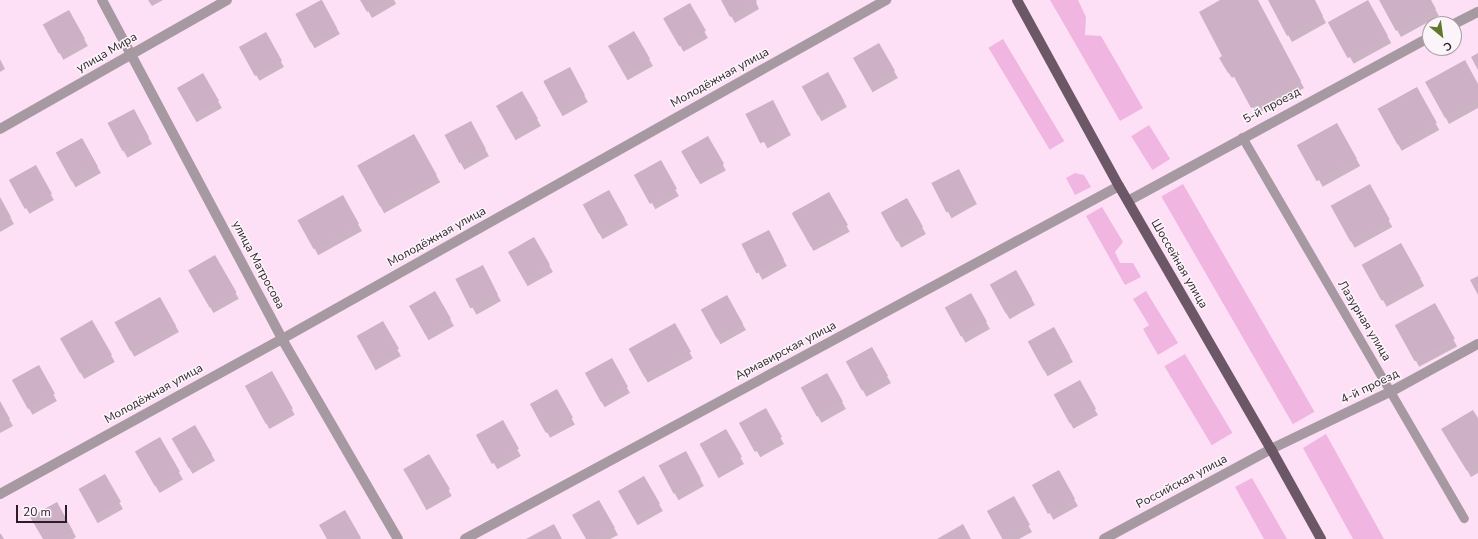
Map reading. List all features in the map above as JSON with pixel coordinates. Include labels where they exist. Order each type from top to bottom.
[{"type":"main road","name":"Шоссейная улица","points":[[1017,0],[1119,186],[1271,449],[1320,539]]},
{"type":"street","name":"улица Матросова","points":[[102,0],[282,339],[398,539]]},
{"type":"street","name":"улица Мира","points":[[0,129],[131,53],[227,0]]},
{"type":"street","name":"Молодёжная улица","points":[[0,494],[282,339],[886,0]]},
{"type":"street","points":[[1462,20],[1478,12]]},
{"type":"street","name":"5-й проезд","points":[[1128,200],[1242,137],[1422,41]]},
{"type":"street","name":"Армавирская улица","points":[[465,539],[1119,186]]},
{"type":"street","name":"4-й проезд","points":[[1271,449],[1392,391],[1478,344]]},
{"type":"street","name":"Российская улица","points":[[1104,539],[1271,449]]},
{"type":"lane","name":"Лазурная улица","points":[[1242,137],[1392,391],[1464,518]]},
{"type":"shaded area","points":[[1050,0],[1078,0],[1086,17],[1085,35],[1101,36],[1143,108],[1120,121]]},
{"type":"shaded area","points":[[1003,39],[1064,141],[1050,150],[988,48]]},
{"type":"shaded area","points":[[1149,125],[1170,159],[1152,170],[1131,136]]},
{"type":"shaded area","points":[[1075,173],[1084,175],[1091,187],[1075,195],[1066,178]]},
{"type":"shaded area","points":[[1183,184],[1314,412],[1293,424],[1161,196]]},
{"type":"shaded area","points":[[1102,207],[1123,242],[1115,252],[1120,263],[1133,263],[1141,277],[1125,285],[1086,216]]},
{"type":"shaded area","points":[[1146,291],[1178,343],[1158,355],[1143,329],[1149,325],[1133,299]]},
{"type":"shaded area","points":[[1185,354],[1232,433],[1212,445],[1164,366]]},
{"type":"shaded area","points":[[1326,434],[1384,539],[1353,539],[1303,448]]},
{"type":"shaded area","points":[[1252,478],[1287,539],[1264,539],[1235,487]]},
{"type":"building","points":[[322,0],[337,28],[311,42],[296,14]]},
{"type":"building","points":[[360,0],[389,0],[367,12]]},
{"type":"building","points":[[721,0],[756,0],[757,2],[730,17]]},
{"type":"building","points":[[1220,0],[1258,0],[1301,81],[1251,108],[1231,71],[1228,73],[1219,58],[1222,56],[1199,12]]},
{"type":"building","points":[[1268,0],[1315,0],[1323,16],[1287,36]]},
{"type":"building","points":[[1368,0],[1388,36],[1348,58],[1328,22]]},
{"type":"building","points":[[1379,0],[1431,0],[1436,9],[1396,31]]},
{"type":"building","points":[[690,3],[706,31],[679,46],[663,18]]},
{"type":"building","points":[[69,10],[85,39],[59,53],[43,25]]},
{"type":"building","points":[[634,31],[650,59],[624,74],[608,46]]},
{"type":"building","points":[[266,32],[282,61],[255,76],[239,47]]},
{"type":"building","points":[[879,43],[895,71],[869,86],[853,58]]},
{"type":"building","points":[[1478,53],[1478,70],[1471,57]]},
{"type":"building","points":[[1465,60],[1478,84],[1478,100],[1445,118],[1425,82]]},
{"type":"building","points":[[570,67],[585,95],[559,109],[544,81]]},
{"type":"building","points":[[828,72],[844,101],[818,115],[802,87]]},
{"type":"building","points":[[203,73],[219,101],[193,116],[177,88]]},
{"type":"building","points":[[1417,87],[1437,123],[1398,145],[1378,109]]},
{"type":"building","points":[[522,91],[538,119],[512,134],[496,106]]},
{"type":"building","points":[[773,100],[788,129],[760,143],[745,114]]},
{"type":"building","points":[[134,109],[149,137],[123,151],[108,123]]},
{"type":"building","points":[[471,121],[486,149],[460,163],[445,135]]},
{"type":"building","points":[[1337,123],[1357,159],[1317,181],[1297,145]]},
{"type":"building","points":[[414,134],[437,175],[380,207],[357,166]]},
{"type":"building","points":[[708,136],[724,164],[697,179],[681,152]]},
{"type":"building","points":[[82,138],[98,167],[72,181],[56,153]]},
{"type":"building","points":[[661,160],[677,189],[650,204],[634,175]]},
{"type":"building","points":[[36,165],[52,194],[25,209],[9,180]]},
{"type":"building","points":[[959,169],[974,198],[946,212],[931,183]]},
{"type":"building","points":[[1370,184],[1390,220],[1351,242],[1331,206]]},
{"type":"building","points":[[609,190],[625,219],[599,233],[583,205]]},
{"type":"building","points":[[829,192],[848,225],[811,246],[792,214]]},
{"type":"building","points":[[343,195],[359,224],[314,249],[298,220]]},
{"type":"building","points":[[0,197],[11,217],[0,224]]},
{"type":"building","points":[[907,198],[923,227],[897,241],[881,213]]},
{"type":"building","points":[[769,230],[784,259],[756,273],[741,244]]},
{"type":"building","points":[[534,237],[550,265],[524,280],[508,252]]},
{"type":"building","points":[[1401,243],[1421,279],[1382,301],[1362,265]]},
{"type":"building","points":[[215,255],[236,292],[210,308],[188,270]]},
{"type":"building","points":[[483,265],[498,294],[470,308],[455,279]]},
{"type":"building","points":[[1016,270],[1032,299],[1006,313],[990,285]]},
{"type":"building","points":[[1478,276],[1478,295],[1470,280]]},
{"type":"building","points":[[435,291],[451,319],[425,334],[409,306]]},
{"type":"building","points":[[971,293],[987,322],[961,336],[945,308]]},
{"type":"building","points":[[727,295],[743,324],[717,338],[701,310]]},
{"type":"building","points":[[160,297],[176,326],[131,351],[115,322]]},
{"type":"building","points":[[1435,303],[1455,339],[1415,361],[1395,325]]},
{"type":"building","points":[[92,320],[112,355],[80,373],[60,338]]},
{"type":"building","points":[[383,321],[399,349],[373,364],[357,336]]},
{"type":"building","points":[[675,323],[691,352],[645,378],[629,349]]},
{"type":"building","points":[[1054,327],[1070,356],[1044,370],[1028,342]]},
{"type":"building","points":[[872,347],[888,376],[862,390],[846,362]]},
{"type":"building","points":[[612,358],[628,387],[601,402],[585,373]]},
{"type":"building","points":[[39,365],[55,394],[28,409],[12,380]]},
{"type":"building","points":[[272,371],[293,409],[266,424],[245,386]]},
{"type":"building","points":[[827,373],[843,402],[817,416],[801,388]]},
{"type":"building","points":[[1080,380],[1096,409],[1070,423],[1054,395]]},
{"type":"building","points":[[557,389],[573,418],[546,433],[530,404]]},
{"type":"building","points":[[0,401],[10,419],[0,424]]},
{"type":"building","points":[[766,408],[782,437],[755,452],[739,423]]},
{"type":"building","points":[[1473,410],[1478,418],[1478,464],[1467,471],[1441,429]]},
{"type":"building","points":[[503,420],[519,449],[492,464],[476,435]]},
{"type":"building","points":[[195,425],[212,454],[189,468],[172,439]]},
{"type":"building","points":[[726,429],[742,457],[716,472],[700,444]]},
{"type":"building","points":[[160,437],[180,472],[155,486],[135,452]]},
{"type":"building","points":[[686,451],[701,479],[674,494],[659,466]]},
{"type":"building","points":[[429,454],[450,489],[424,505],[403,469]]},
{"type":"building","points":[[1059,470],[1075,499],[1048,514],[1032,485]]},
{"type":"building","points":[[105,474],[121,502],[95,517],[79,489]]},
{"type":"building","points":[[644,476],[660,504],[634,519],[618,491]]},
{"type":"building","points":[[1014,496],[1030,525],[1002,539],[987,511]]},
{"type":"building","points":[[599,500],[615,528],[596,539],[586,539],[572,515]]},
{"type":"building","points":[[57,502],[73,531],[58,539],[43,539],[30,517]]},
{"type":"building","points":[[345,510],[361,538],[327,539],[319,525]]},
{"type":"building","points":[[554,524],[562,539],[526,539]]},
{"type":"building","points":[[963,524],[971,539],[937,539]]},
{"type":"building","points":[[1,534],[4,539],[0,539]]}]
